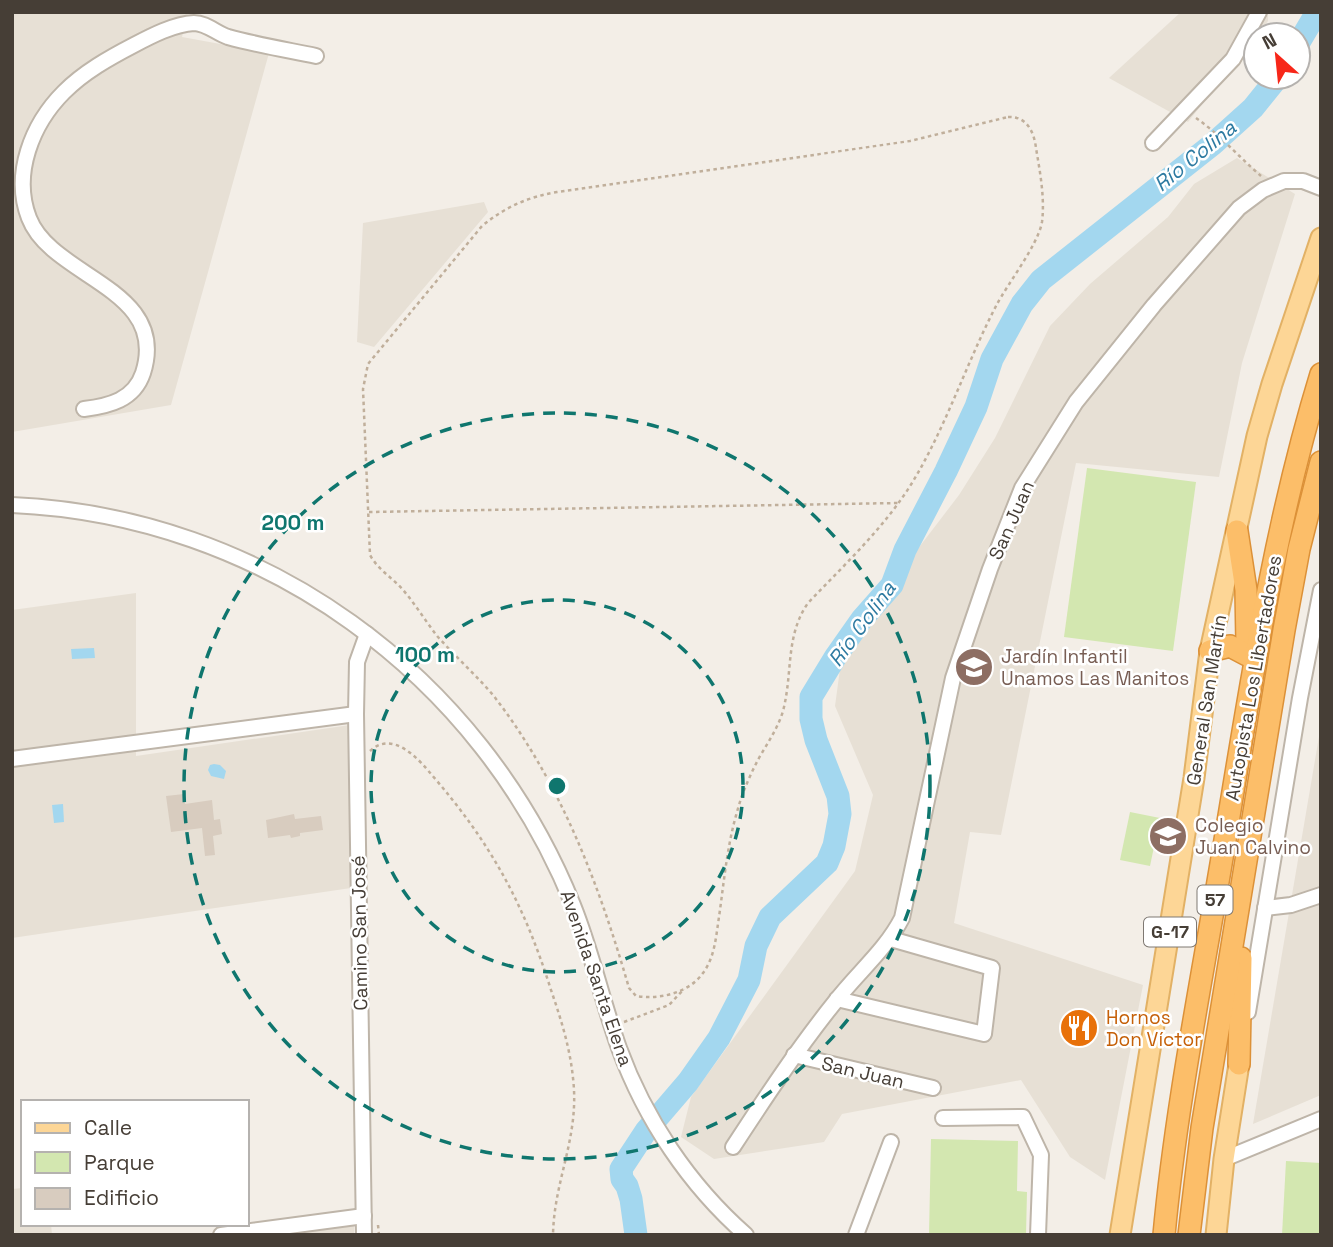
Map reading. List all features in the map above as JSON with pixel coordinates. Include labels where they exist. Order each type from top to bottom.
[{"type":"highway","name":"Autopista Los Libertadores","points":[[1164,1235],[1181,1109],[1278,534],[1321,374]]},
{"type":"highway","name":"Autopista Los Libertadores","points":[[1189,1235],[1202,1128],[1289,599],[1320,463]]},
{"type":"highway","points":[[1237,531],[1246,600],[1248,704]]},
{"type":"highway","points":[[1210,651],[1230,646],[1247,655]]},
{"type":"highway","points":[[1239,1064],[1241,884]]},
{"type":"main road","name":"General San Martín","points":[[1122,1235],[1194,778],[1210,651],[1265,407],[1321,238]]},
{"type":"main road","points":[[1216,1235],[1224,1159],[1239,1064]]},
{"type":"street","points":[[1153,143],[1233,58],[1259,12]]},
{"type":"street","points":[[84,409],[117,402],[135,387],[144,368],[144,334],[134,313],[115,293],[56,253],[40,238],[32,224],[23,201],[22,182],[25,160],[46,115],[64,92],[81,78],[140,42],[195,18],[230,38],[316,56]]},
{"type":"street","name":"San Juan","points":[[733,1147],[794,1055],[837,999],[891,939],[902,918],[953,678],[989,569],[1022,488],[1076,402],[1154,305],[1239,208],[1263,190],[1284,181],[1303,181],[1321,188]]},
{"type":"street","name":"Avenida Santa Elena","points":[[12,505],[106,515],[190,538],[232,555],[307,592],[407,666],[459,718],[528,813],[552,857],[577,914],[619,1047],[638,1092],[682,1166],[719,1210],[746,1235]]},
{"type":"street","points":[[1239,1064],[1300,698],[1321,590]]},
{"type":"street","name":"Camino San José","points":[[364,1235],[356,714],[357,662],[367,634]]},
{"type":"street","points":[[12,759],[356,714]]},
{"type":"street","points":[[1265,908],[1321,895]]},
{"type":"street","points":[[837,999],[984,1034],[992,968],[891,939]]},
{"type":"street","name":"San Juan","points":[[794,1055],[933,1088]]},
{"type":"street","points":[[943,1118],[1023,1117],[1041,1155],[1038,1235]]},
{"type":"street","points":[[1224,1159],[1321,1119]]},
{"type":"street","points":[[856,1235],[891,1142]]},
{"type":"street","points":[[221,1235],[364,1216]]},
{"type":"path","points":[[1184,110],[1212,129],[1229,148],[1273,186]]},
{"type":"path","points":[[623,1023],[669,1005],[699,978],[712,956],[727,856],[737,812],[751,774],[779,721],[798,619],[808,603],[873,535],[899,503],[931,449],[995,309],[1038,235],[1041,222],[1041,191],[1036,147],[1029,126],[1017,117],[910,141],[541,195],[503,210],[473,236],[368,364],[363,389],[369,551],[373,561],[403,590],[436,634],[491,693],[521,735],[553,789],[587,863],[631,991],[641,997],[665,995],[684,989]]},
{"type":"path","points":[[369,512],[899,503]]},
{"type":"path","points":[[367,756],[374,747],[391,745],[403,747],[416,756],[463,810],[488,846],[513,891],[531,934],[567,1039],[575,1090],[572,1136],[556,1199],[553,1235]]},
{"type":"path","points":[[378,1222],[379,1235]]},
{"type":"shaded area","points":[[12,12],[188,12],[182,37],[269,53],[171,405],[12,432]]},
{"type":"shaded area","points":[[1181,12],[1268,12],[1268,21],[1242,21],[1242,54],[1188,122],[1109,78]]},
{"type":"shaded area","points":[[1237,158],[1295,194],[1242,363],[1219,477],[1076,463],[1001,835],[970,832],[954,923],[1143,985],[1105,1180],[1070,1157],[1021,1080],[842,1114],[824,1142],[714,1159],[681,1137],[691,1097],[855,871],[873,795],[835,706],[840,669],[891,584],[959,495],[995,438],[1050,326],[1090,284],[1168,217],[1194,184]]},
{"type":"shaded area","points":[[484,202],[488,212],[374,347],[357,342],[363,223]]},
{"type":"shaded area","points":[[136,593],[136,756],[350,725],[351,888],[12,938],[12,610]]},
{"type":"shaded area","points":[[1321,725],[1321,1095],[1253,1124]]},
{"type":"shaded area","points":[[21,1188],[21,1226],[51,1226],[52,1235],[12,1235],[12,1189]]},
{"type":"shaded area","points":[[354,1226],[354,1235],[282,1235]]},
{"type":"green space","points":[[1087,468],[1196,482],[1173,651],[1064,637]]},
{"type":"green space","points":[[1130,812],[1160,818],[1150,866],[1120,860]]},
{"type":"green space","points":[[931,1139],[1018,1141],[1017,1191],[1027,1192],[1026,1235],[929,1235]]},
{"type":"green space","points":[[1286,1161],[1321,1163],[1321,1235],[1282,1235]]},
{"type":"water","points":[[94,648],[95,658],[72,659],[71,649]]},
{"type":"water","points":[[210,765],[220,765],[226,771],[224,779],[211,776],[208,770]]},
{"type":"water","points":[[63,804],[64,822],[54,823],[52,805]]},
{"type":"building","points":[[184,794],[185,804],[212,800],[214,820],[220,819],[222,834],[213,836],[215,855],[205,856],[202,828],[171,832],[166,796]]},
{"type":"building","points":[[294,814],[295,819],[321,816],[323,830],[300,833],[300,836],[291,838],[290,835],[268,838],[266,820]]},
{"type":"building","name":"Hornos Don Víctor","points":[[1072,1014],[1091,1019],[1085,1042],[1066,1037]]},
{"type":"waterway","name":"Río Colina","points":[[1312,21],[1317,12]]},
{"type":"waterway","name":"Río Colina","points":[[636,1235],[631,1199],[622,1179],[621,1169],[646,1131],[688,1082],[719,1038],[749,980],[756,946],[770,917],[827,863],[834,846],[840,814],[838,796],[816,740],[811,719],[811,697],[862,619],[892,585],[905,550],[976,407],[992,359],[1022,304],[1041,280],[1213,144],[1253,108],[1267,91]]},
{"type":"place","name":"Jardín Infantil Unamos Las Manitos","points":[[974,667]]},
{"type":"place","name":"Colegio Juan Calvino","points":[[1168,836]]},
{"type":"place","name":"Hornos Don Víctor","points":[[1079,1028]]}]
